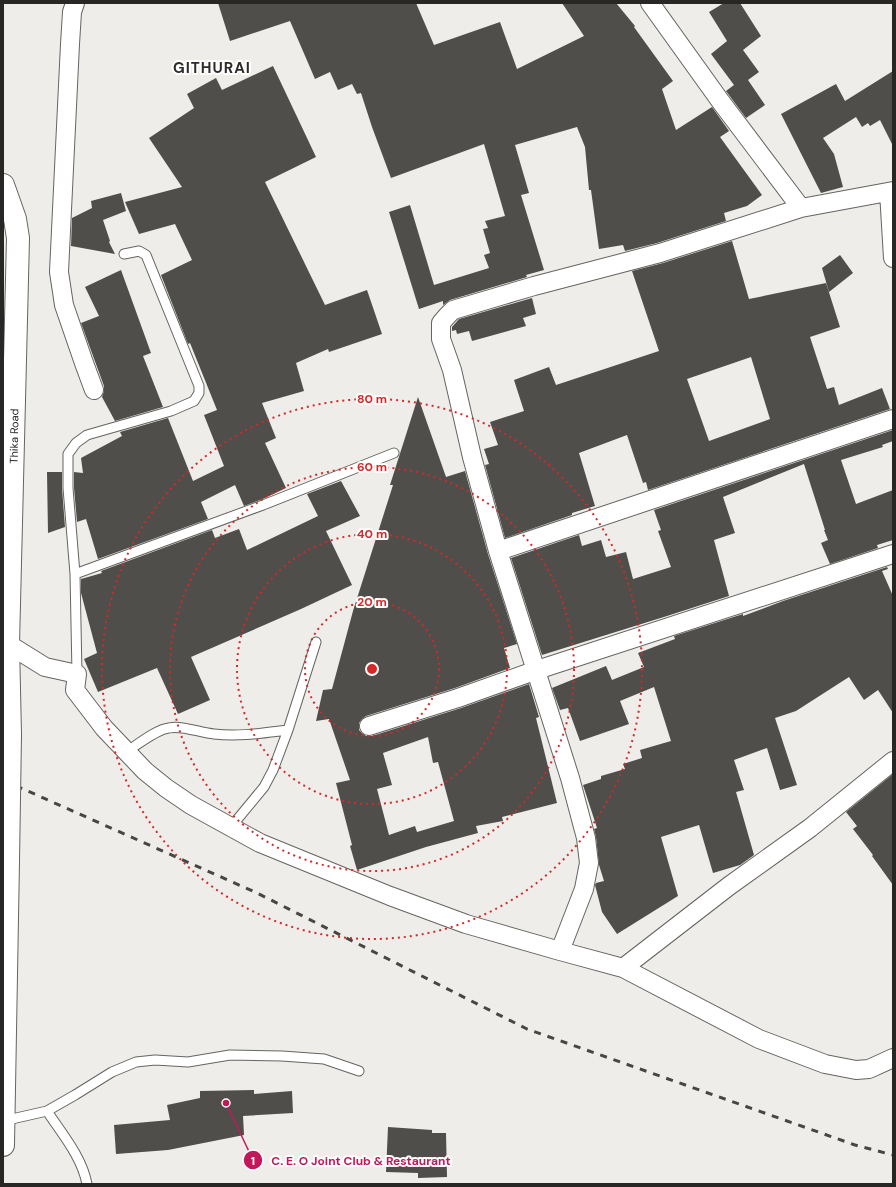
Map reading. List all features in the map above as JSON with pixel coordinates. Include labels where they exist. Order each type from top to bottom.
[{"type":"main road","name":"Thika Road","points":[[3,185],[15,219],[18,238],[8,644],[10,736],[3,1145]]},
{"type":"street","points":[[75,3],[72,12],[70,44],[59,272],[64,304],[94,390]]},
{"type":"street","points":[[650,3],[721,102],[801,208]]},
{"type":"street","points":[[560,951],[584,889],[589,863],[586,838],[570,778],[537,670],[498,551],[472,457],[452,370],[441,339],[441,323],[453,310],[534,286],[660,253],[801,208],[891,192],[893,258]]},
{"type":"street","points":[[498,551],[893,419]]},
{"type":"street","points":[[369,726],[893,554]]},
{"type":"street","points":[[8,644],[45,667],[77,674],[75,690],[104,728],[145,771],[191,805],[260,843],[390,896],[466,924],[623,968],[759,1039],[825,1064],[856,1070],[869,1069],[893,1058]]},
{"type":"street","points":[[623,968],[729,886],[810,828],[893,761]]},
{"type":"lane","points":[[77,674],[75,574],[68,488],[68,454],[76,443],[87,435],[171,411],[194,401],[199,393],[199,386],[146,256],[139,251],[124,254]]},
{"type":"lane","points":[[75,574],[263,504],[394,453]]},
{"type":"lane","points":[[231,827],[264,787],[272,770],[288,730],[316,642]]},
{"type":"lane","points":[[126,752],[155,734],[169,728],[187,729],[215,734],[247,736],[288,730]]},
{"type":"lane","points":[[3,1121],[47,1111],[112,1072],[136,1062],[155,1060],[188,1062],[230,1055],[282,1056],[324,1059],[359,1071]]},
{"type":"lane","points":[[47,1111],[78,1157],[86,1176],[87,1184]]},
{"type":"building","points":[[218,3],[416,3],[434,45],[500,22],[517,69],[584,36],[562,3],[616,3],[635,26],[634,27],[673,81],[662,89],[676,130],[712,107],[729,131],[720,137],[762,195],[747,206],[724,213],[726,221],[657,243],[625,251],[623,245],[599,249],[591,190],[589,190],[585,147],[577,127],[515,145],[529,193],[521,195],[544,270],[526,275],[527,277],[450,300],[443,305],[443,301],[419,309],[389,212],[410,205],[434,285],[489,268],[484,255],[490,253],[483,229],[488,228],[485,221],[505,216],[484,144],[391,178],[361,93],[357,94],[352,84],[338,90],[330,72],[315,79],[290,21],[230,41]]},
{"type":"building","points":[[724,3],[740,3],[761,36],[743,50],[759,72],[748,80],[765,105],[746,118],[726,91],[734,85],[711,54],[727,41],[709,12]]},
{"type":"building","points":[[273,66],[316,157],[265,182],[325,305],[367,290],[382,334],[329,352],[328,349],[296,363],[304,391],[262,403],[276,438],[265,443],[286,488],[244,506],[235,485],[201,502],[208,519],[98,559],[86,519],[77,522],[74,472],[83,473],[81,458],[122,436],[120,432],[168,418],[193,481],[224,466],[204,415],[217,410],[190,343],[188,344],[161,275],[192,260],[175,224],[139,234],[125,202],[182,187],[149,138],[194,108],[187,94],[216,78],[222,90]]},
{"type":"building","points":[[893,71],[893,146],[880,120],[870,126],[868,123],[862,127],[856,117],[823,138],[834,154],[843,187],[821,193],[781,114],[836,84],[845,101]]},
{"type":"building","points":[[121,193],[126,211],[103,220],[110,241],[109,242],[115,254],[71,246],[72,218],[92,208],[91,201]]},
{"type":"building","points":[[732,241],[749,299],[826,283],[840,327],[810,337],[827,389],[834,387],[839,405],[882,388],[890,409],[648,490],[646,482],[643,483],[627,435],[579,453],[595,506],[505,538],[485,465],[489,464],[484,449],[498,445],[490,422],[524,411],[514,380],[549,367],[556,385],[659,351],[632,271],[663,263]],"holes":[[[751,357],[770,419],[709,441],[687,379]]]},
{"type":"building","points":[[840,255],[853,273],[829,292],[822,268]]},
{"type":"building","points":[[121,270],[151,353],[143,356],[163,407],[115,421],[102,397],[104,386],[81,323],[99,316],[85,287]]},
{"type":"building","points":[[532,298],[536,314],[523,318],[526,326],[472,341],[469,331],[457,334],[456,330],[452,331],[452,327],[459,319]]},
{"type":"building","points":[[418,397],[446,477],[465,471],[488,554],[517,644],[504,648],[510,668],[455,688],[366,716],[359,723],[359,730],[366,736],[372,736],[461,708],[529,684],[539,717],[536,718],[557,803],[502,817],[503,821],[476,826],[478,833],[426,847],[357,870],[336,783],[350,780],[329,719],[316,721],[323,690],[332,689],[353,611],[393,485],[390,485]],"holes":[[[428,737],[433,763],[438,762],[454,821],[417,832],[415,826],[389,835],[377,789],[392,785],[383,753]]]},
{"type":"building","points":[[893,430],[893,441],[882,445],[883,447],[841,460],[856,504],[893,490],[893,540],[877,545],[878,548],[830,564],[821,543],[828,540],[804,464],[723,497],[735,533],[714,540],[729,596],[542,655],[511,558],[579,535],[582,546],[601,540],[606,557],[626,552],[633,579],[671,567],[658,531],[661,530],[654,510]]},
{"type":"building","points":[[47,472],[62,472],[65,527],[48,533]]},
{"type":"building","points":[[341,481],[360,516],[326,531],[352,585],[191,657],[210,700],[178,714],[157,668],[98,692],[84,659],[97,653],[81,593],[81,579],[102,573],[101,571],[212,530],[215,538],[239,529],[247,550],[318,516],[307,494]]},
{"type":"building","points":[[887,567],[888,569],[882,571],[893,596],[893,713],[878,690],[864,700],[849,677],[796,711],[775,718],[797,785],[780,790],[767,748],[734,760],[744,790],[736,792],[754,855],[740,865],[713,873],[699,825],[661,837],[678,896],[617,934],[602,912],[595,885],[596,883],[604,881],[599,865],[594,829],[597,828],[583,785],[601,779],[601,776],[625,769],[623,764],[642,758],[640,750],[671,741],[654,687],[620,701],[629,724],[580,741],[568,708],[560,710],[552,688],[606,666],[612,680],[644,667],[638,653],[675,639],[674,636],[743,614],[743,616],[783,601]]},
{"type":"building","points":[[893,774],[893,885],[853,829],[857,826],[846,812]]},
{"type":"building","points":[[254,1090],[254,1094],[292,1091],[293,1113],[243,1116],[244,1135],[168,1150],[116,1154],[114,1125],[170,1120],[167,1105],[200,1098],[200,1091]]},
{"type":"building","points":[[388,1127],[432,1130],[432,1133],[446,1133],[447,1177],[418,1178],[418,1173],[386,1172]]},
{"type":"railway","points":[[3,780],[257,893],[527,1029],[855,1145],[893,1155]]},
{"type":"place","name":"C. E. O Joint Club & Restaurant","points":[[226,1103]]},
{"type":"district","name":"GITHURAI","points":[[212,68]]}]
